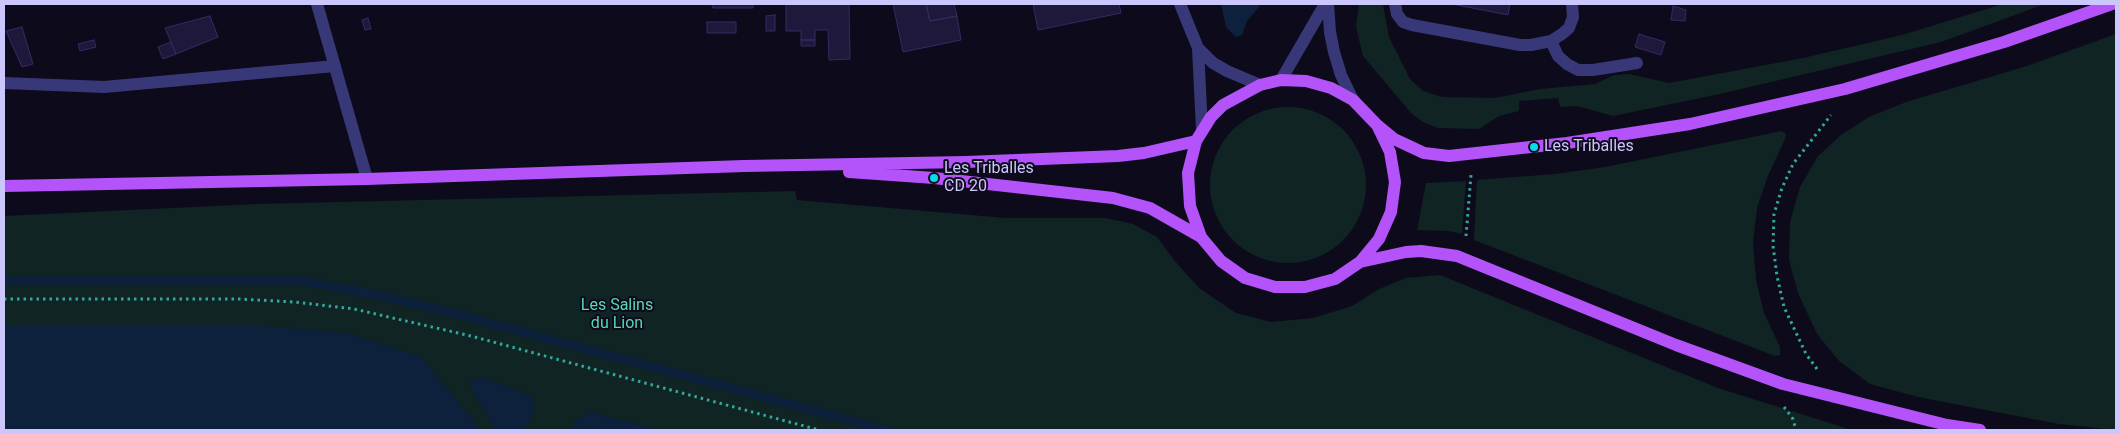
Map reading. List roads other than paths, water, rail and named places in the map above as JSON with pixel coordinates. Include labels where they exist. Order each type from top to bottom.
[{"type":"main road","points":[[1377,125],[1390,152],[1395,182],[1391,212],[1379,239],[1360,262],[1335,279],[1306,287],[1275,287],[1246,278],[1221,261],[1201,236],[1190,206],[1188,173],[1199,136],[1211,117],[1223,105],[1260,85],[1281,80],[1306,81],[1331,88],[1353,100],[1377,125],[1411,149],[1424,153],[1449,156],[1567,143],[1690,124],[1853,87],[2004,42],[2112,4]]},
{"type":"main road","points":[[4,186],[367,180],[1118,156],[1144,153],[1199,136]]},
{"type":"main road","points":[[777,166],[934,178],[1113,198],[1150,208],[1201,236]]},
{"type":"main road","points":[[1360,262],[1406,252],[1421,251],[1458,256],[1676,345],[1783,384],[1938,423],[1980,430]]},
{"type":"street","points":[[317,4],[367,180]]},
{"type":"street","points":[[1180,4],[1198,48],[1199,136]]},
{"type":"street","points":[[1281,80],[1326,4]]},
{"type":"street","points":[[1326,4],[1334,52],[1341,75],[1353,100]]},
{"type":"street","points":[[1396,4],[1397,14],[1403,22],[1412,25],[1520,45],[1541,44],[1551,41],[1562,34],[1569,28],[1573,17],[1572,4]]},
{"type":"street","points":[[1551,41],[1558,56],[1578,70],[1593,70],[1637,64]]},
{"type":"street","points":[[1198,48],[1213,63],[1260,85]]},
{"type":"street","points":[[4,83],[104,87],[334,66]]},
{"type":"water","points":[[1221,4],[1259,4],[1260,6],[1247,21],[1242,35],[1236,37],[1226,27]]},
{"type":"water","points":[[4,326],[267,326],[347,333],[420,356],[481,430],[4,430]]},
{"type":"water","points":[[483,377],[531,396],[536,410],[523,430],[496,430],[471,389],[472,380]]},
{"type":"water","points":[[587,414],[598,414],[660,430],[568,430],[578,419]]},
{"type":"waterway","points":[[4,281],[303,281],[378,295],[456,314],[886,430]]},
{"type":"place","name":"Les Triballes","points":[[1534,147]]},
{"type":"place","name":"Les Triballes CD 20","points":[[934,178]]},
{"type":"park label","name":"Les Salins du Lion","points":[[617,315]]}]
